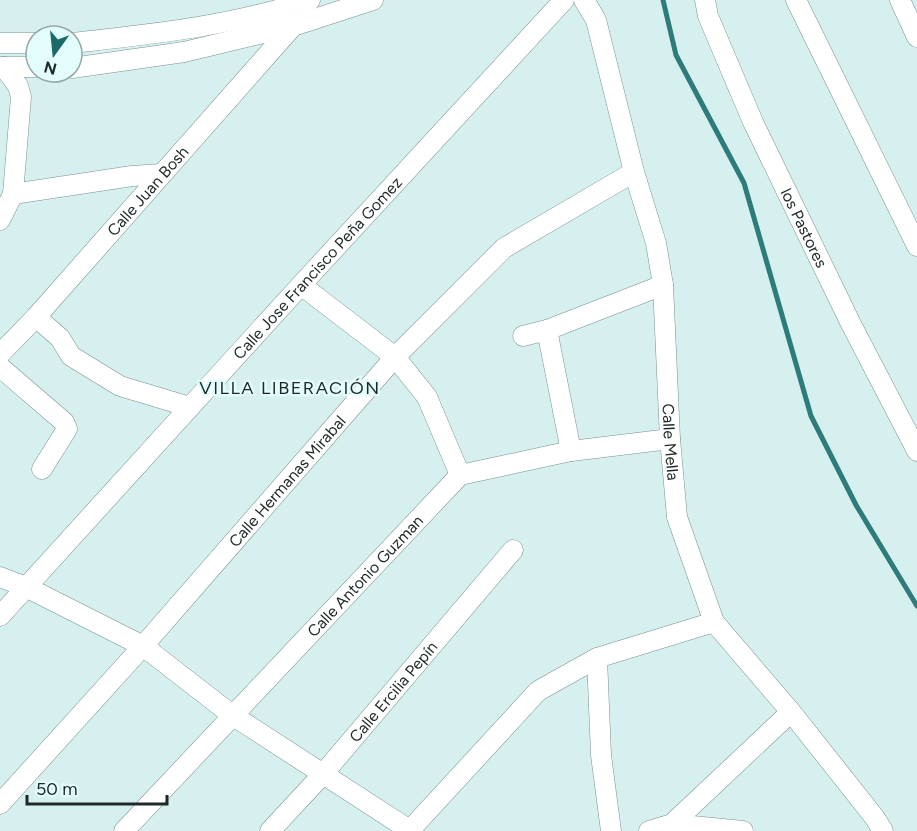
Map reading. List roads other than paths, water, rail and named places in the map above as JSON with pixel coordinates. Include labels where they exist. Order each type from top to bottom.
[{"type":"street","points":[[84,42],[184,30],[287,8],[310,0]]},
{"type":"street","points":[[84,66],[184,51],[293,26],[373,0]]},
{"type":"street","name":"Calle Jose Francisco Peña Gomez","points":[[0,616],[564,0]]},
{"type":"street","name":"Calle Mella","points":[[584,0],[596,20],[634,172],[656,243],[663,285],[670,439],[677,517],[714,622],[791,712],[875,818],[882,831]]},
{"type":"street","name":"los Pastores","points":[[705,0],[708,16],[753,122],[851,324],[917,451]]},
{"type":"street","points":[[796,0],[917,246]]},
{"type":"street","points":[[900,0],[917,37]]},
{"type":"street","name":"Calle Juan Bosh","points":[[0,354],[36,317],[293,26]]},
{"type":"street","points":[[0,43],[24,43]]},
{"type":"street","points":[[2,67],[24,67]]},
{"type":"street","points":[[0,220],[13,194],[21,97],[18,86],[2,67]]},
{"type":"street","name":"Calle Hermanas Mirabal","points":[[0,804],[143,646],[395,357],[504,248],[634,172]]},
{"type":"street","points":[[13,194],[132,176],[162,174]]},
{"type":"street","points":[[301,285],[395,357],[427,397],[460,475],[571,451],[670,439]]},
{"type":"street","points":[[523,336],[547,330],[663,285]]},
{"type":"street","points":[[36,317],[60,338],[71,356],[120,386],[190,407]]},
{"type":"street","points":[[547,330],[571,451]]},
{"type":"street","points":[[0,367],[64,422],[67,429],[42,469]]},
{"type":"street","name":"Calle Antonio Guzman","points":[[124,831],[460,475]]},
{"type":"street","name":"Calle Ercilia Pepín","points":[[270,831],[323,774],[513,550]]},
{"type":"street","points":[[0,578],[26,587],[143,646],[232,715],[410,830],[538,691],[597,658],[714,622]]},
{"type":"street","points":[[597,658],[601,755],[611,831]]},
{"type":"street","points":[[672,827],[791,712]]},
{"type":"street","points":[[649,831],[672,827],[743,831]]},
{"type":"waterway","points":[[663,0],[676,55],[744,183],[811,416],[856,505],[917,606]]},
{"type":"district","name":"VILLA LIBERACIÓN","points":[[290,388]]}]
